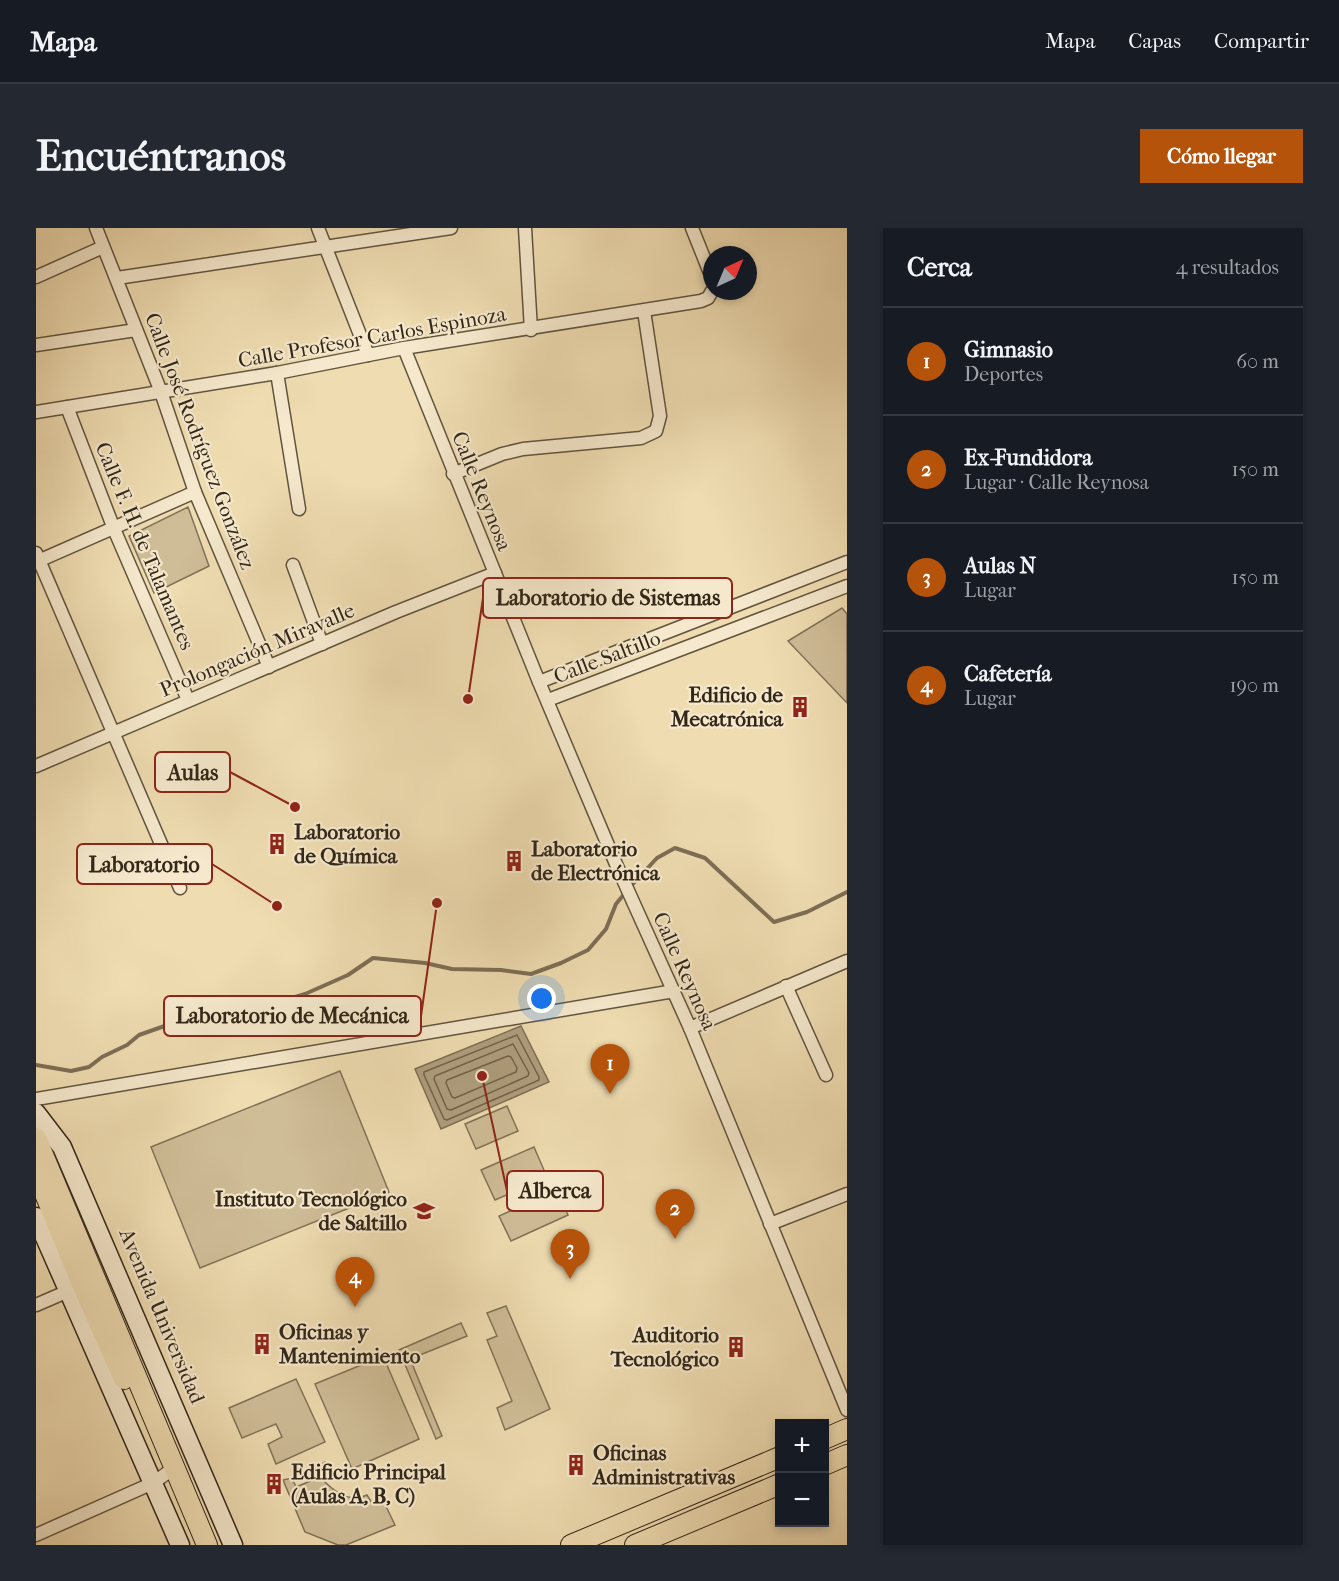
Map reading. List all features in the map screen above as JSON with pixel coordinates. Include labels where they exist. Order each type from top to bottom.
[{"type":"main road","points":[[36,1137],[82,1284]]},
{"type":"main road","points":[[36,1172],[195,1545]]},
{"type":"main road","points":[[829,1436],[847,1429]]},
{"type":"main road","points":[[829,1463],[847,1455]]},
{"type":"main road","points":[[571,1545],[775,1459]]},
{"type":"main road","points":[[164,1476],[207,1545]]},
{"type":"main road","points":[[643,1543],[775,1486]]},
{"type":"street","name":"Calle José Rodríguez González","points":[[96,228],[161,392],[195,492],[269,667]]},
{"type":"street","points":[[318,228],[368,355]]},
{"type":"street","points":[[117,278],[451,228]]},
{"type":"street","points":[[525,228],[531,330]]},
{"type":"street","points":[[693,228],[703,254]]},
{"type":"street","points":[[36,277],[103,247]]},
{"type":"street","name":"Calle Profesor Carlos Espinoza","points":[[36,412],[277,373],[404,348],[531,330],[703,299]]},
{"type":"street","points":[[453,474],[502,454],[523,449],[641,438],[656,431],[660,416],[644,311]]},
{"type":"street","points":[[36,345],[136,330]]},
{"type":"street","name":"Calle Reynosa","points":[[404,348],[539,682],[616,864],[690,1028],[847,1410]]},
{"type":"street","points":[[277,373],[299,509]]},
{"type":"street","name":"Calle F. H. de Talamantes","points":[[67,407],[114,529],[188,700]]},
{"type":"street","points":[[180,888],[37,559],[114,529],[195,492]]},
{"type":"street","name":"Calle Saltillo","points":[[539,682],[847,562]]},
{"type":"street","points":[[293,565],[322,644]]},
{"type":"street","name":"Prolongación Miravalle","points":[[36,766],[188,700],[495,573]]},
{"type":"street","name":"Calle Saltillo","points":[[548,700],[847,586]]},
{"type":"street","points":[[690,1028],[847,961]]},
{"type":"street","points":[[786,986],[826,1075]]},
{"type":"street","points":[[36,1099],[674,991]]},
{"type":"street","name":"Avenida Universidad","points":[[36,1113],[62,1147],[233,1545]]},
{"type":"street","points":[[770,1224],[847,1194]]},
{"type":"street","points":[[36,1217],[82,1284],[36,1305]]},
{"type":"street","points":[[36,1535],[164,1476],[180,1545]]},
{"type":"shaded area","points":[[188,507],[209,566],[154,593],[129,536]]},
{"type":"shaded area","points":[[842,608],[847,614],[847,703],[788,641]]},
{"type":"shaded area","points":[[340,1071],[389,1192],[200,1268],[151,1147]]},
{"type":"shaded area","points":[[507,1106],[518,1131],[476,1149],[465,1124]]},
{"type":"shaded area","points":[[534,1147],[547,1177],[495,1200],[481,1170]]},
{"type":"shaded area","points":[[557,1190],[568,1215],[511,1241],[499,1216]]},
{"type":"shaded area","points":[[506,1306],[550,1409],[505,1430],[497,1408],[512,1401],[487,1340],[497,1336],[487,1313]]},
{"type":"shaded area","points":[[461,1323],[467,1336],[410,1359],[442,1436],[436,1439],[399,1350]]},
{"type":"shaded area","points":[[383,1356],[419,1439],[352,1469],[315,1384]]},
{"type":"shaded area","points":[[296,1379],[325,1442],[276,1464],[268,1444],[282,1437],[276,1424],[242,1438],[229,1408]]},
{"type":"shaded area","points":[[325,1462],[330,1474],[325,1482],[329,1486],[344,1496],[355,1498],[367,1495],[372,1503],[382,1498],[395,1525],[346,1545],[338,1545],[305,1532],[283,1480],[292,1478],[296,1487],[320,1477],[316,1467]]},
{"type":"water","points":[[521,1026],[549,1082],[441,1129],[415,1069]]},
{"type":"waterway","points":[[630,887],[657,858],[675,848],[705,858],[774,922],[807,912],[847,892]]},
{"type":"waterway","points":[[36,1065],[71,1071],[89,1067],[102,1057],[127,1045],[139,1035],[190,1017],[250,1011],[305,994],[348,975],[373,958],[425,963],[452,969],[501,970],[531,974],[588,950],[606,929],[616,904],[625,893]]},
{"type":"place","name":"Laboratorio de Sistemas","points":[[468,699]]},
{"type":"place","name":"Edificio de Mecatrónica","points":[[800,707]]},
{"type":"place","name":"Aulas","points":[[295,807]]},
{"type":"place","name":"Laboratorio de Química","points":[[277,844]]},
{"type":"place","name":"Laboratorio de Electrónica","points":[[514,861]]},
{"type":"place","name":"Laboratorio de Mecánica","points":[[437,903]]},
{"type":"place","name":"Laboratorio","points":[[277,906]]},
{"type":"place","name":"Alberca","points":[[482,1076]]},
{"type":"place","name":"Gimnasio","points":[[610,1094]]},
{"type":"place","name":"Instituto Tecnológico de Saltillo","points":[[424,1211]]},
{"type":"place","name":"Ex-Fundidora","points":[[675,1239]]},
{"type":"place","name":"Aulas N","points":[[570,1279]]},
{"type":"place","name":"Cafetería","points":[[355,1307]]},
{"type":"place","name":"Oficinas y Mantenimiento","points":[[262,1344]]},
{"type":"place","name":"Auditorio Tecnológico","points":[[736,1347]]},
{"type":"place","name":"Oficinas Administrativas","points":[[576,1465]]},
{"type":"place","name":"Edificio Principal (Aulas A, B, C)","points":[[274,1484]]}]
